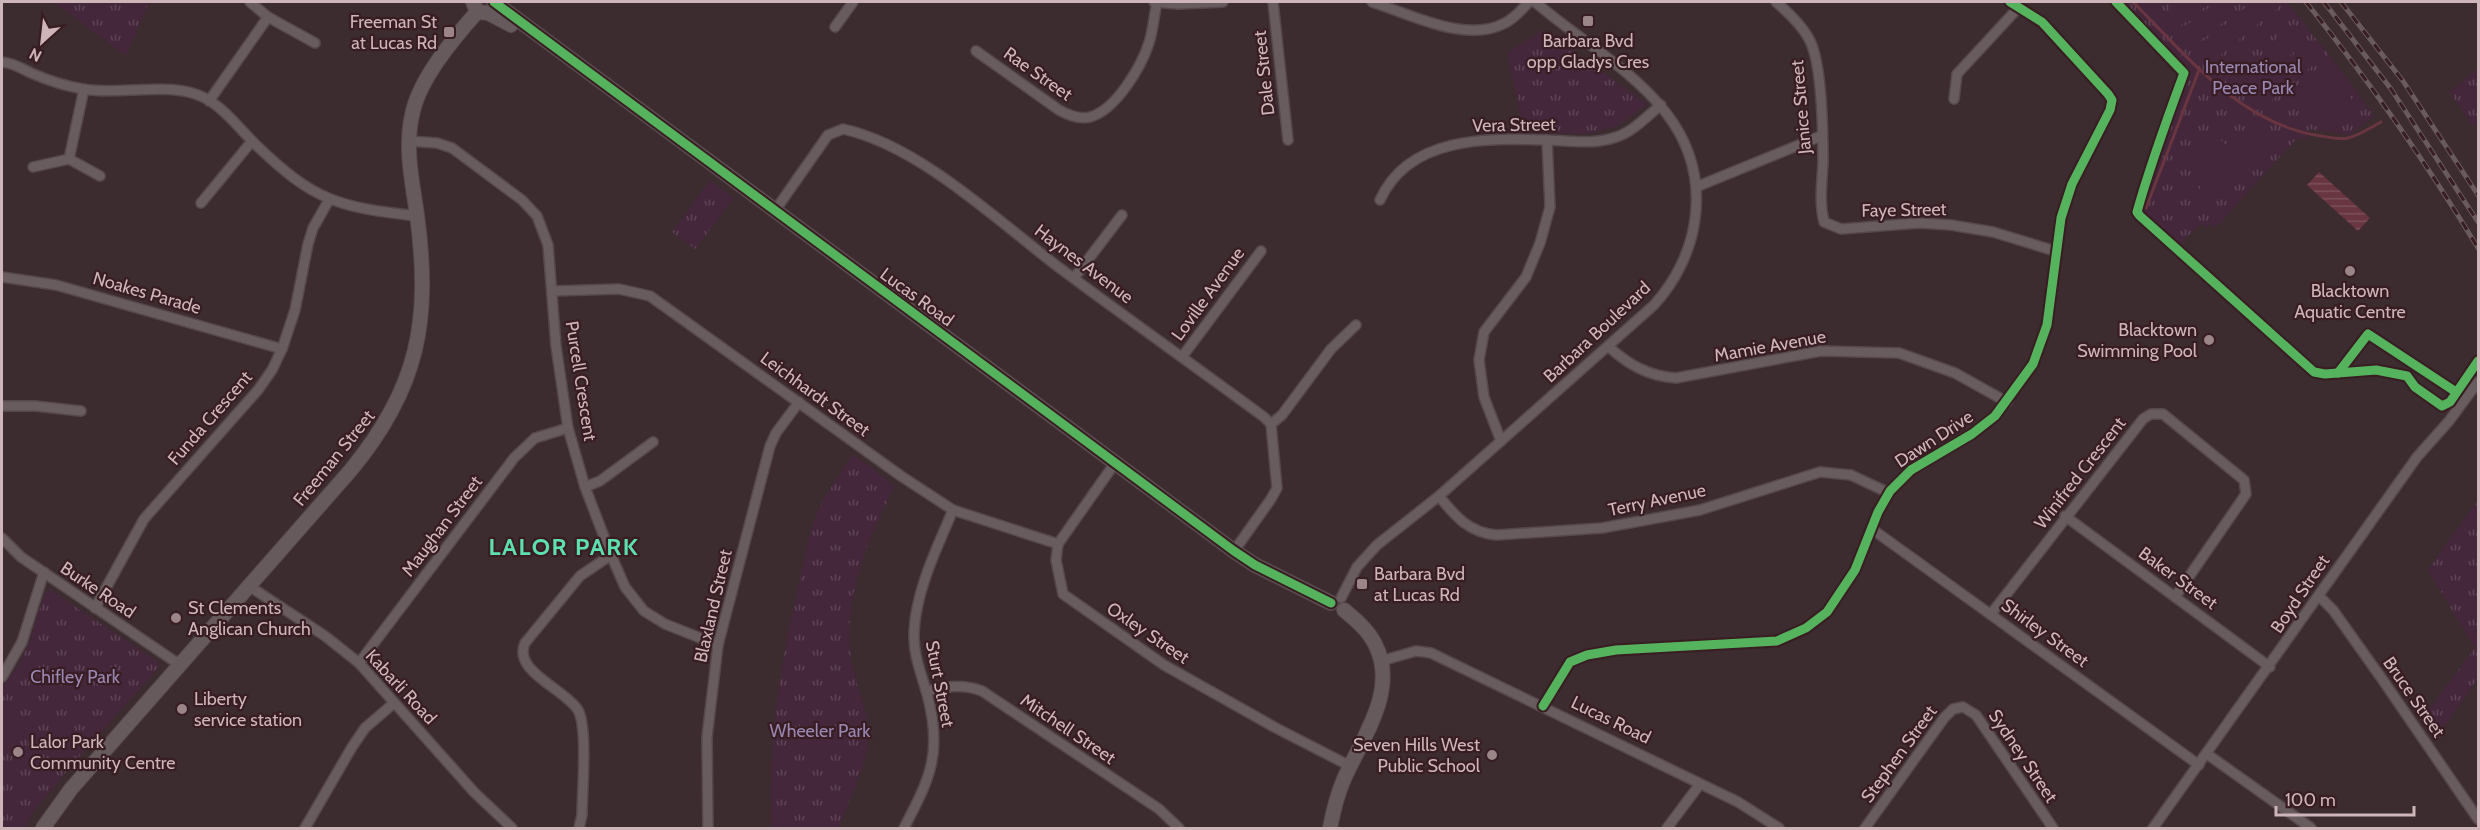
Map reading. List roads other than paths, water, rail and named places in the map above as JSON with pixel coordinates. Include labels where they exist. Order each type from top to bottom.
[{"type":"street","points":[[250,2],[268,17],[315,43]]},
{"type":"street","points":[[835,27],[853,2]]},
{"type":"street","points":[[1155,2],[1178,4],[1223,2]]},
{"type":"street","name":"Rae Street","points":[[976,51],[1059,110],[1069,115],[1089,117],[1106,108],[1137,69],[1149,41],[1155,2]]},
{"type":"street","name":"Dale Street","points":[[1273,2],[1288,140]]},
{"type":"street","points":[[1372,2],[1444,26],[1477,31],[1505,23],[1517,15],[1529,2]]},
{"type":"street","name":"Barbara Boulevard","points":[[1339,604],[1351,578],[1377,544],[1438,496],[1609,347],[1660,299],[1676,276],[1693,230],[1696,187],[1686,145],[1661,105],[1643,87],[1535,2]]},
{"type":"street","name":"Janice Street","points":[[1776,2],[1802,28],[1812,44],[1820,98],[1823,160],[1821,209],[1824,222]]},
{"type":"street","points":[[1953,99],[1957,74],[2014,4]]},
{"type":"street","name":"Dawn Drive","points":[[1543,706],[1570,662],[1587,655],[1616,650],[1777,641],[1806,628],[1827,612],[1847,584],[1889,493],[1911,470],[1979,430],[2007,402],[2033,364],[2042,344],[2050,307],[2055,251],[2061,218],[2072,184],[2110,110],[2112,100],[2042,22],[2014,4]]},
{"type":"street","name":"Freeman Street","points":[[47,826],[71,789],[371,445],[400,396],[414,358],[423,306],[423,275],[408,141],[413,108],[425,82],[485,6]]},
{"type":"street","name":"Lucas Road","points":[[485,6],[737,181],[774,212],[1234,551],[1255,565],[1339,604],[1370,636],[1381,661],[1416,651],[1431,653],[1700,784],[1755,812],[1779,828]]},
{"type":"street","points":[[209,100],[268,17]]},
{"type":"street","points":[[2,62],[14,64],[58,83],[84,90],[135,92],[180,90],[209,100],[286,173],[329,200],[371,211],[417,216]]},
{"type":"street","points":[[69,159],[84,90]]},
{"type":"street","name":"Vera Street","points":[[1380,200],[1394,177],[1427,153],[1450,145],[1497,139],[1591,142],[1617,137],[1661,105]]},
{"type":"street","name":"Haynes Avenue","points":[[774,212],[828,135],[838,129],[849,130],[912,156],[1271,424]]},
{"type":"street","points":[[1696,187],[1821,136]]},
{"type":"street","points":[[1501,441],[1484,397],[1479,360],[1484,332],[1526,277],[1540,243],[1550,207],[1547,140]]},
{"type":"street","points":[[201,203],[252,141]]},
{"type":"street","name":"Purcell Crescent","points":[[408,141],[437,142],[452,148],[530,207],[537,216],[546,234],[556,346],[568,428],[585,487],[611,555],[625,587],[644,611],[674,628],[718,645]]},
{"type":"street","points":[[33,167],[69,159],[100,176]]},
{"type":"street","name":"Funda Crescent","points":[[95,608],[144,519],[258,390],[272,370],[282,349],[295,310],[313,228],[329,200]]},
{"type":"street","points":[[1074,278],[1122,215]]},
{"type":"street","name":"Faye Street","points":[[1824,222],[1841,229],[1919,223],[1951,225],[1993,232],[2055,251]]},
{"type":"street","name":"Loville Avenue","points":[[1182,357],[1261,250]]},
{"type":"street","name":"Noakes Parade","points":[[2,277],[56,285],[282,349]]},
{"type":"street","name":"Leichhardt Street","points":[[552,291],[619,289],[651,296],[953,510],[1058,544]]},
{"type":"street","points":[[1234,551],[1277,488],[1271,424],[1282,415],[1331,349],[1356,325]]},
{"type":"street","name":"Mamie Avenue","points":[[1609,347],[1637,368],[1655,375],[1676,378],[1821,351],[1899,353],[1955,373],[2007,402]]},
{"type":"street","name":"Boyd Street","points":[[2154,828],[2417,457],[2449,421],[2478,382]]},
{"type":"street","name":"Blaxland Street","points":[[708,828],[707,737],[718,645],[770,446],[776,433],[799,402]]},
{"type":"street","points":[[2,406],[35,406],[81,411]]},
{"type":"street","name":"Winifred Crescent","points":[[1990,614],[2143,419],[2151,414],[2163,414],[2244,480],[2246,494],[2175,597]]},
{"type":"street","name":"Maughan Street","points":[[358,663],[514,458],[535,438],[568,428]]},
{"type":"street","points":[[585,487],[600,481],[653,442]]},
{"type":"street","points":[[1058,544],[1115,463]]},
{"type":"street","name":"Terry Avenue","points":[[1438,496],[1466,525],[1480,532],[1497,535],[1602,528],[1700,510],[1820,472],[1851,475],[1889,493]]},
{"type":"street","name":"Sturt Street","points":[[903,828],[924,790],[932,766],[934,729],[915,654],[915,624],[922,589],[953,510]]},
{"type":"street","name":"Baker Street","points":[[2065,516],[2270,667]]},
{"type":"street","name":"Shirley Street","points":[[1872,529],[2199,765]]},
{"type":"street","name":"Burke Road","points":[[2,538],[21,557],[180,665]]},
{"type":"street","name":"Oxley Street","points":[[1058,544],[1056,560],[1063,594],[1164,665],[1350,766]]},
{"type":"street","points":[[579,828],[582,815],[582,719],[573,704],[525,663],[522,652],[525,643],[580,576],[611,555]]},
{"type":"street","points":[[2,677],[22,642],[44,572]]},
{"type":"street","name":"Kabarli Road","points":[[249,586],[324,636],[358,663],[474,792],[512,828]]},
{"type":"street","name":"Bruce Street","points":[[2319,596],[2370,662],[2478,819]]},
{"type":"street","points":[[1330,828],[1338,795],[1377,711],[1383,678],[1381,661]]},
{"type":"street","name":"Mitchell Street","points":[[926,692],[957,685],[982,691],[1159,809],[1179,828]]},
{"type":"street","points":[[305,828],[365,728],[394,703]]},
{"type":"street","name":"Stephen Street","points":[[1865,828],[1944,718],[1953,709],[1964,707]]},
{"type":"street","name":"Sydney Street","points":[[1964,707],[1976,715],[2053,828]]},
{"type":"street","points":[[2207,754],[2311,828]]},
{"type":"street","points":[[1667,828],[1700,784]]},
{"type":"waterway","points":[[2133,2],[2217,85],[2240,103],[2265,118],[2292,129],[2342,139],[2357,135],[2381,122]]},
{"type":"waterway","points":[[2146,208],[2199,70]]},
{"type":"railway","points":[[2306,2],[2396,122],[2478,248]]},
{"type":"railway","points":[[2324,2],[2391,89],[2478,222]]},
{"type":"railway","points":[[2341,2],[2403,81],[2478,195]]},
{"type":"place","name":"Barbara Bvd opp Gladys Cres","points":[[1588,21]]},
{"type":"place","name":"Freeman St at Lucas Rd","points":[[449,32]]},
{"type":"place","name":"Blacktown Aquatic Centre","points":[[2350,271]]},
{"type":"place","name":"Blacktown Swimming Pool","points":[[2209,340]]},
{"type":"place","name":"Barbara Bvd at Lucas Rd","points":[[1362,584]]},
{"type":"place","name":"St Clements Anglican Church","points":[[176,618]]},
{"type":"place","name":"Liberty service station","points":[[182,709]]},
{"type":"place","name":"Lalor Park Community Centre","points":[[18,752]]},
{"type":"place","name":"Seven Hills West Public School","points":[[1492,755]]},
{"type":"district","name":"LALOR PARK","points":[[564,547]]},
{"type":"park label","name":"International Peace Park","points":[[2253,77]]},
{"type":"park label","name":"Chifley Park","points":[[75,677]]},
{"type":"park label","name":"Wheeler Park","points":[[820,731]]}]
